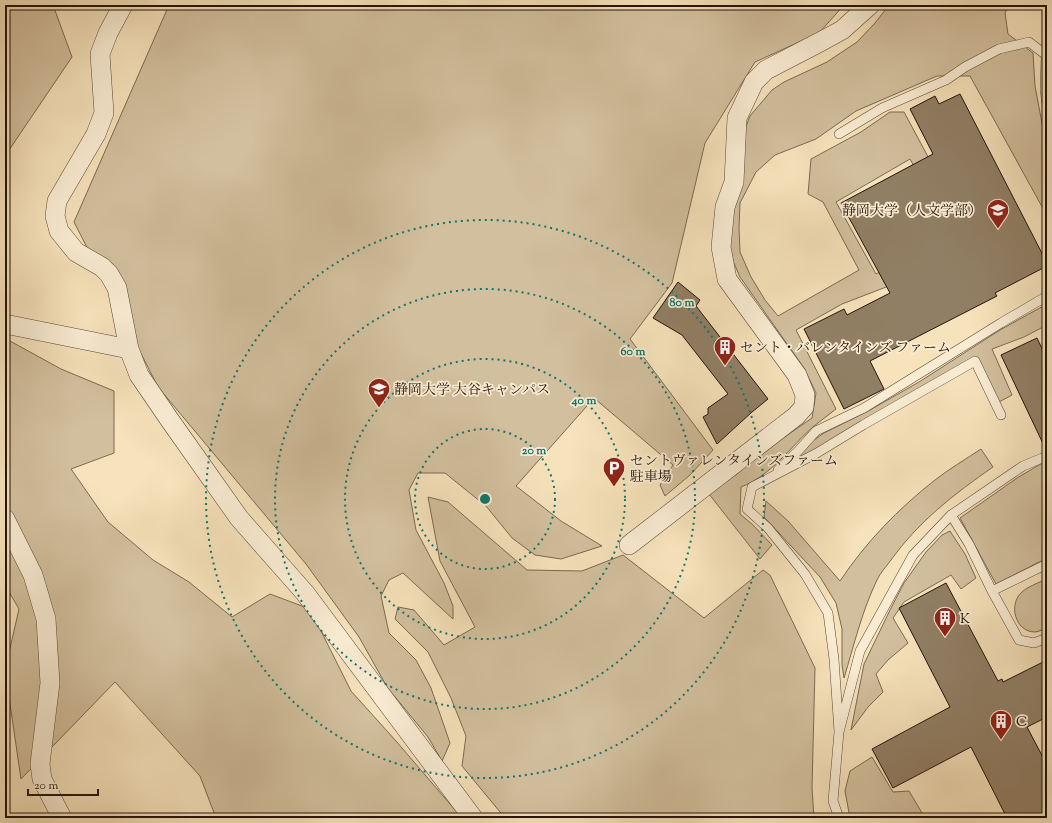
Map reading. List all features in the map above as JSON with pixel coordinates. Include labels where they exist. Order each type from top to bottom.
[{"type":"street","points":[[123,5],[108,32],[100,54],[104,113],[96,134],[57,201],[55,216],[59,231],[76,252],[102,267],[109,274],[117,288],[129,349],[139,375],[239,518],[305,593],[473,818]]},
{"type":"street","points":[[629,544],[790,420],[804,407],[805,395],[797,375],[727,279],[721,247],[725,207],[734,182],[737,118],[754,82],[766,70],[842,30],[870,5]]},
{"type":"street","points":[[5,324],[129,349]]},
{"type":"street","points":[[5,519],[33,575],[46,619],[50,683],[40,764],[42,779],[62,818]]},
{"type":"lane","points":[[839,134],[882,108],[946,80],[964,67],[999,49],[1029,42],[1046,55],[1045,90],[1047,105]]},
{"type":"lane","points":[[767,480],[800,450],[816,431],[864,408],[1047,296]]},
{"type":"lane","points":[[840,818],[833,801],[839,732],[834,659],[828,613],[805,574],[768,528],[747,509],[752,487],[817,453],[975,361],[1000,415]]},
{"type":"lane","points":[[839,732],[860,651],[912,555],[951,515],[1023,466],[1047,456]]},
{"type":"lane","points":[[951,515],[969,544],[992,591],[1019,640],[1034,643],[1047,638]]},
{"type":"lane","points":[[992,591],[1047,564]]},
{"type":"shaded area","points":[[5,5],[53,5],[72,57],[5,156]]},
{"type":"shaded area","points":[[169,5],[844,5],[819,33],[755,62],[705,143],[672,283],[630,339],[713,450],[690,475],[665,496],[660,485],[673,465],[594,398],[516,486],[561,521],[602,546],[561,559],[535,555],[512,538],[486,506],[445,473],[418,473],[409,490],[416,530],[444,583],[453,606],[453,619],[403,573],[389,580],[381,596],[389,633],[416,660],[431,688],[450,743],[442,761],[428,737],[387,687],[359,637],[306,564],[158,387],[74,222]]},
{"type":"shaded area","points":[[889,5],[1009,5],[1005,13],[1008,34],[1033,53],[1035,86],[1044,134],[1047,139],[1047,213],[1046,214],[970,76],[937,76],[856,111],[816,139],[775,155],[756,172],[740,203],[740,252],[751,277],[765,300],[778,316],[859,270],[823,202],[808,194],[811,159],[861,132],[890,112],[904,112],[948,194],[952,235],[910,159],[836,202],[876,274],[899,262],[907,279],[842,304],[796,330],[836,409],[805,434],[771,468],[752,482],[741,487],[740,514],[772,545],[760,559],[709,494],[737,474],[763,452],[812,418],[816,393],[804,368],[740,277],[733,261],[729,240],[745,129],[750,116],[772,90],[784,82],[827,62],[857,42]]},
{"type":"shaded area","points":[[1047,304],[1047,332],[1045,326],[1024,337],[992,349],[1012,395],[999,402],[976,358],[789,464],[814,440],[824,433],[870,410],[919,382],[1000,330]]},
{"type":"shaded area","points":[[10,341],[61,369],[114,391],[114,453],[71,469],[108,522],[153,560],[189,582],[232,617],[270,594],[310,609],[351,691],[462,818],[216,818],[200,776],[115,682],[21,779],[5,670],[19,609],[5,585],[5,342]]},
{"type":"shaded area","points":[[981,449],[993,467],[951,498],[925,521],[902,546],[880,575],[863,616],[844,678],[842,665],[842,629],[836,603],[820,577],[764,517],[766,501],[788,521],[840,581],[861,553],[896,514],[940,476]]},
{"type":"shaded area","points":[[1044,462],[1047,468],[1047,558],[996,584],[960,518],[1017,478]]},
{"type":"shaded area","points":[[428,497],[448,502],[527,570],[582,571],[623,555],[704,618],[763,570],[770,575],[815,668],[812,788],[814,818],[505,818],[462,766],[466,736],[451,698],[428,652],[395,619],[398,607],[414,610],[444,645],[475,627],[440,561]]},
{"type":"shaded area","points":[[950,531],[965,554],[976,578],[961,589],[951,575],[904,602],[893,618],[908,643],[888,660],[876,674],[883,692],[868,707],[851,730],[864,664],[890,610],[904,583],[926,552],[942,535]]},
{"type":"shaded area","points":[[1047,579],[1047,628],[1036,632],[1028,631],[1018,623],[1015,603],[1024,590]]},
{"type":"shaded area","points":[[872,757],[893,792],[909,791],[925,818],[850,818],[845,791],[850,771]]},
{"type":"building","points":[[960,94],[1047,263],[1047,266],[995,293],[997,296],[870,361],[884,389],[844,409],[804,329],[844,309],[847,315],[890,293],[841,203],[933,154],[910,109],[935,96],[939,104]]},
{"type":"building","points":[[678,282],[700,300],[696,306],[768,399],[717,444],[703,417],[708,414],[708,408],[728,394],[682,335],[653,318]]},
{"type":"building","points":[[1037,338],[1047,359],[1046,450],[1001,355]]},
{"type":"building","points":[[946,583],[998,681],[1002,679],[1003,682],[1047,660],[1047,717],[1027,727],[1047,765],[1047,818],[1007,818],[971,747],[893,788],[872,749],[950,707],[899,608]]},
{"type":"place","name":"静岡大学（人文学部）","points":[[998,230]]},
{"type":"place","name":"セント・バレンタインズ ファーム","points":[[725,366]]},
{"type":"place","name":"静岡大学 大谷キャンパス","points":[[379,408]]},
{"type":"place","name":"セントヴァレンタインズファーム 駐車場","points":[[614,488]]},
{"type":"place","name":"K","points":[[945,638]]},
{"type":"place","name":"C","points":[[1001,740]]}]
